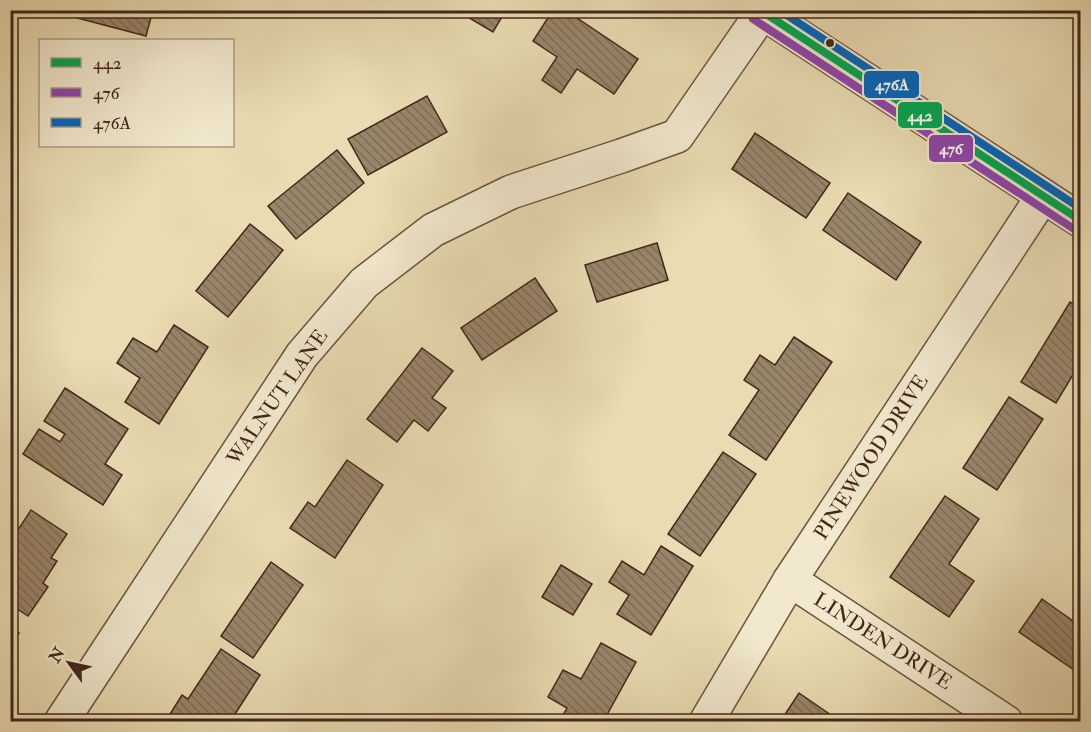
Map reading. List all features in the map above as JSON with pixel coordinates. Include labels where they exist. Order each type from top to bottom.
[{"type":"street","points":[[760,12],[1080,220]]},
{"type":"street","name":"WALNUT LANE","points":[[61,722],[302,355],[364,283],[433,230],[511,192],[677,136],[760,12]]},
{"type":"street","name":"PINEWOOD DRIVE","points":[[706,722],[790,580],[1043,196]]},
{"type":"street","name":"LINDEN DRIVE","points":[[790,580],[1006,722]]},
{"type":"building","points":[[47,10],[153,10],[146,36]]},
{"type":"building","points":[[470,10],[506,10],[493,32],[466,16]]},
{"type":"building","points":[[553,10],[565,10],[638,59],[614,94],[577,69],[561,93],[542,80],[557,57],[533,41]]},
{"type":"building","points":[[1080,89],[1080,103],[1074,98]]},
{"type":"building","points":[[427,96],[447,132],[368,175],[348,139]]},
{"type":"building","points":[[755,133],[830,183],[806,218],[732,169]]},
{"type":"building","points":[[337,150],[364,183],[296,239],[268,206]]},
{"type":"building","points":[[848,193],[921,242],[896,280],[823,230]]},
{"type":"building","points":[[250,224],[283,250],[228,317],[196,291]]},
{"type":"building","points":[[657,243],[668,280],[597,302],[585,265]]},
{"type":"building","points":[[535,278],[557,311],[482,360],[461,328]]},
{"type":"building","points":[[1070,302],[1080,308],[1080,363],[1056,403],[1021,382]]},
{"type":"building","points":[[174,325],[208,347],[159,424],[125,402],[140,378],[117,363],[133,338],[157,352]]},
{"type":"building","points":[[794,337],[832,362],[766,460],[729,435],[759,390],[744,380],[760,355],[775,365]]},
{"type":"building","points":[[422,348],[453,371],[432,398],[446,408],[428,431],[414,420],[397,442],[367,419]]},
{"type":"building","points":[[65,388],[128,429],[105,464],[122,475],[103,505],[23,454],[39,429],[60,442],[65,434],[44,421]]},
{"type":"building","points":[[1009,397],[1043,419],[997,490],[963,468]]},
{"type":"building","points":[[723,452],[756,474],[700,556],[668,534]]},
{"type":"building","points":[[347,460],[383,485],[335,558],[290,528],[308,502],[315,507]]},
{"type":"building","points":[[945,496],[979,519],[949,564],[974,581],[949,617],[890,577]]},
{"type":"building","points":[[31,510],[67,534],[51,558],[57,561],[43,583],[48,587],[28,616],[10,604],[10,542]]},
{"type":"building","points":[[661,546],[693,566],[651,635],[617,614],[629,595],[609,582],[622,561],[644,575]]},
{"type":"building","points":[[271,562],[303,585],[253,658],[221,636]]},
{"type":"building","points":[[561,565],[592,584],[573,615],[542,597]]},
{"type":"building","points":[[1042,599],[1080,626],[1080,674],[1019,632]]},
{"type":"building","points":[[10,628],[19,633],[10,646]]},
{"type":"building","points":[[601,643],[636,662],[603,722],[559,722],[567,708],[548,697],[563,670],[581,679]]},
{"type":"building","points":[[221,649],[260,675],[230,722],[165,722],[182,695],[188,699]]},
{"type":"building","points":[[799,693],[841,722],[780,722]]},
{"type":"transit line","name":"442","points":[[760,10],[1080,220]]},
{"type":"transit line","name":"476A","points":[[779,10],[1080,208]]},
{"type":"transit line","name":"476","points":[[753,19],[1074,229]]}]
